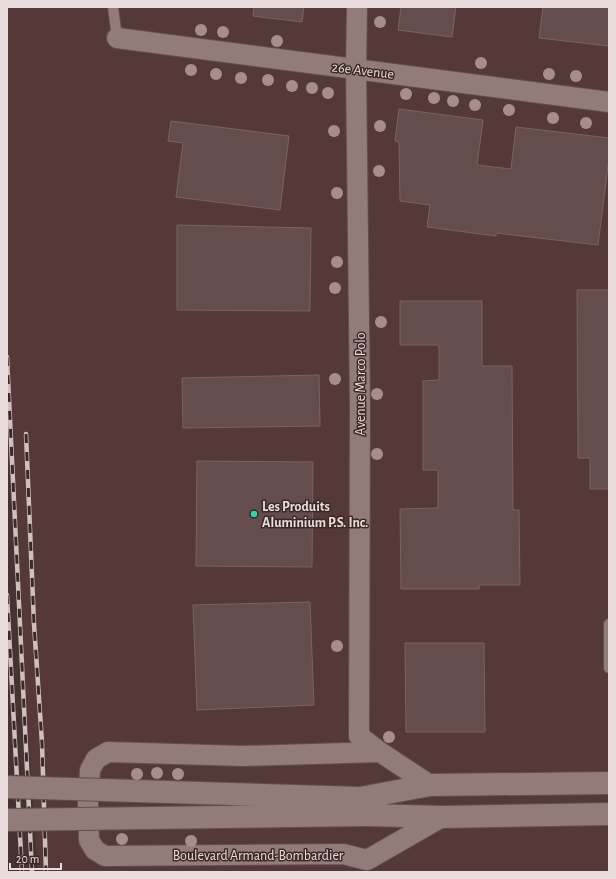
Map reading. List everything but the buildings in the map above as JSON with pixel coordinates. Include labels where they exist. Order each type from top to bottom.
[{"type":"street","name":"Avenue Marco Polo","points":[[357,7],[356,69],[360,406],[360,736],[380,752]]},
{"type":"street","name":"26e Avenue","points":[[117,38],[609,102]]},
{"type":"street","name":"Boulevard Armand-Bombardier","points":[[380,752],[243,756],[108,752],[96,759],[90,770],[89,840],[95,850],[105,856],[343,854],[368,866],[442,817]]},
{"type":"street","points":[[380,752],[430,785]]},
{"type":"street","name":"Boulevard Armand-Bombardier","points":[[7,820],[364,807],[430,785],[609,783]]},
{"type":"street","name":"Boulevard Armand-Bombardier","points":[[7,787],[364,807],[442,817],[609,814]]},
{"type":"lane","points":[[112,7],[117,38]]},
{"type":"lane","points":[[609,624],[609,668]]},
{"type":"shaded area","points":[[7,7],[609,7],[609,872],[38,872],[7,443]]},
{"type":"railway","points":[[7,357],[32,872]]},
{"type":"railway","points":[[26,434],[34,624],[42,743],[46,872]]},
{"type":"railway","points":[[7,595],[22,872]]},
{"type":"place","name":"Les Produits Aluminium P.S. Inc.","points":[[254,514]]}]
